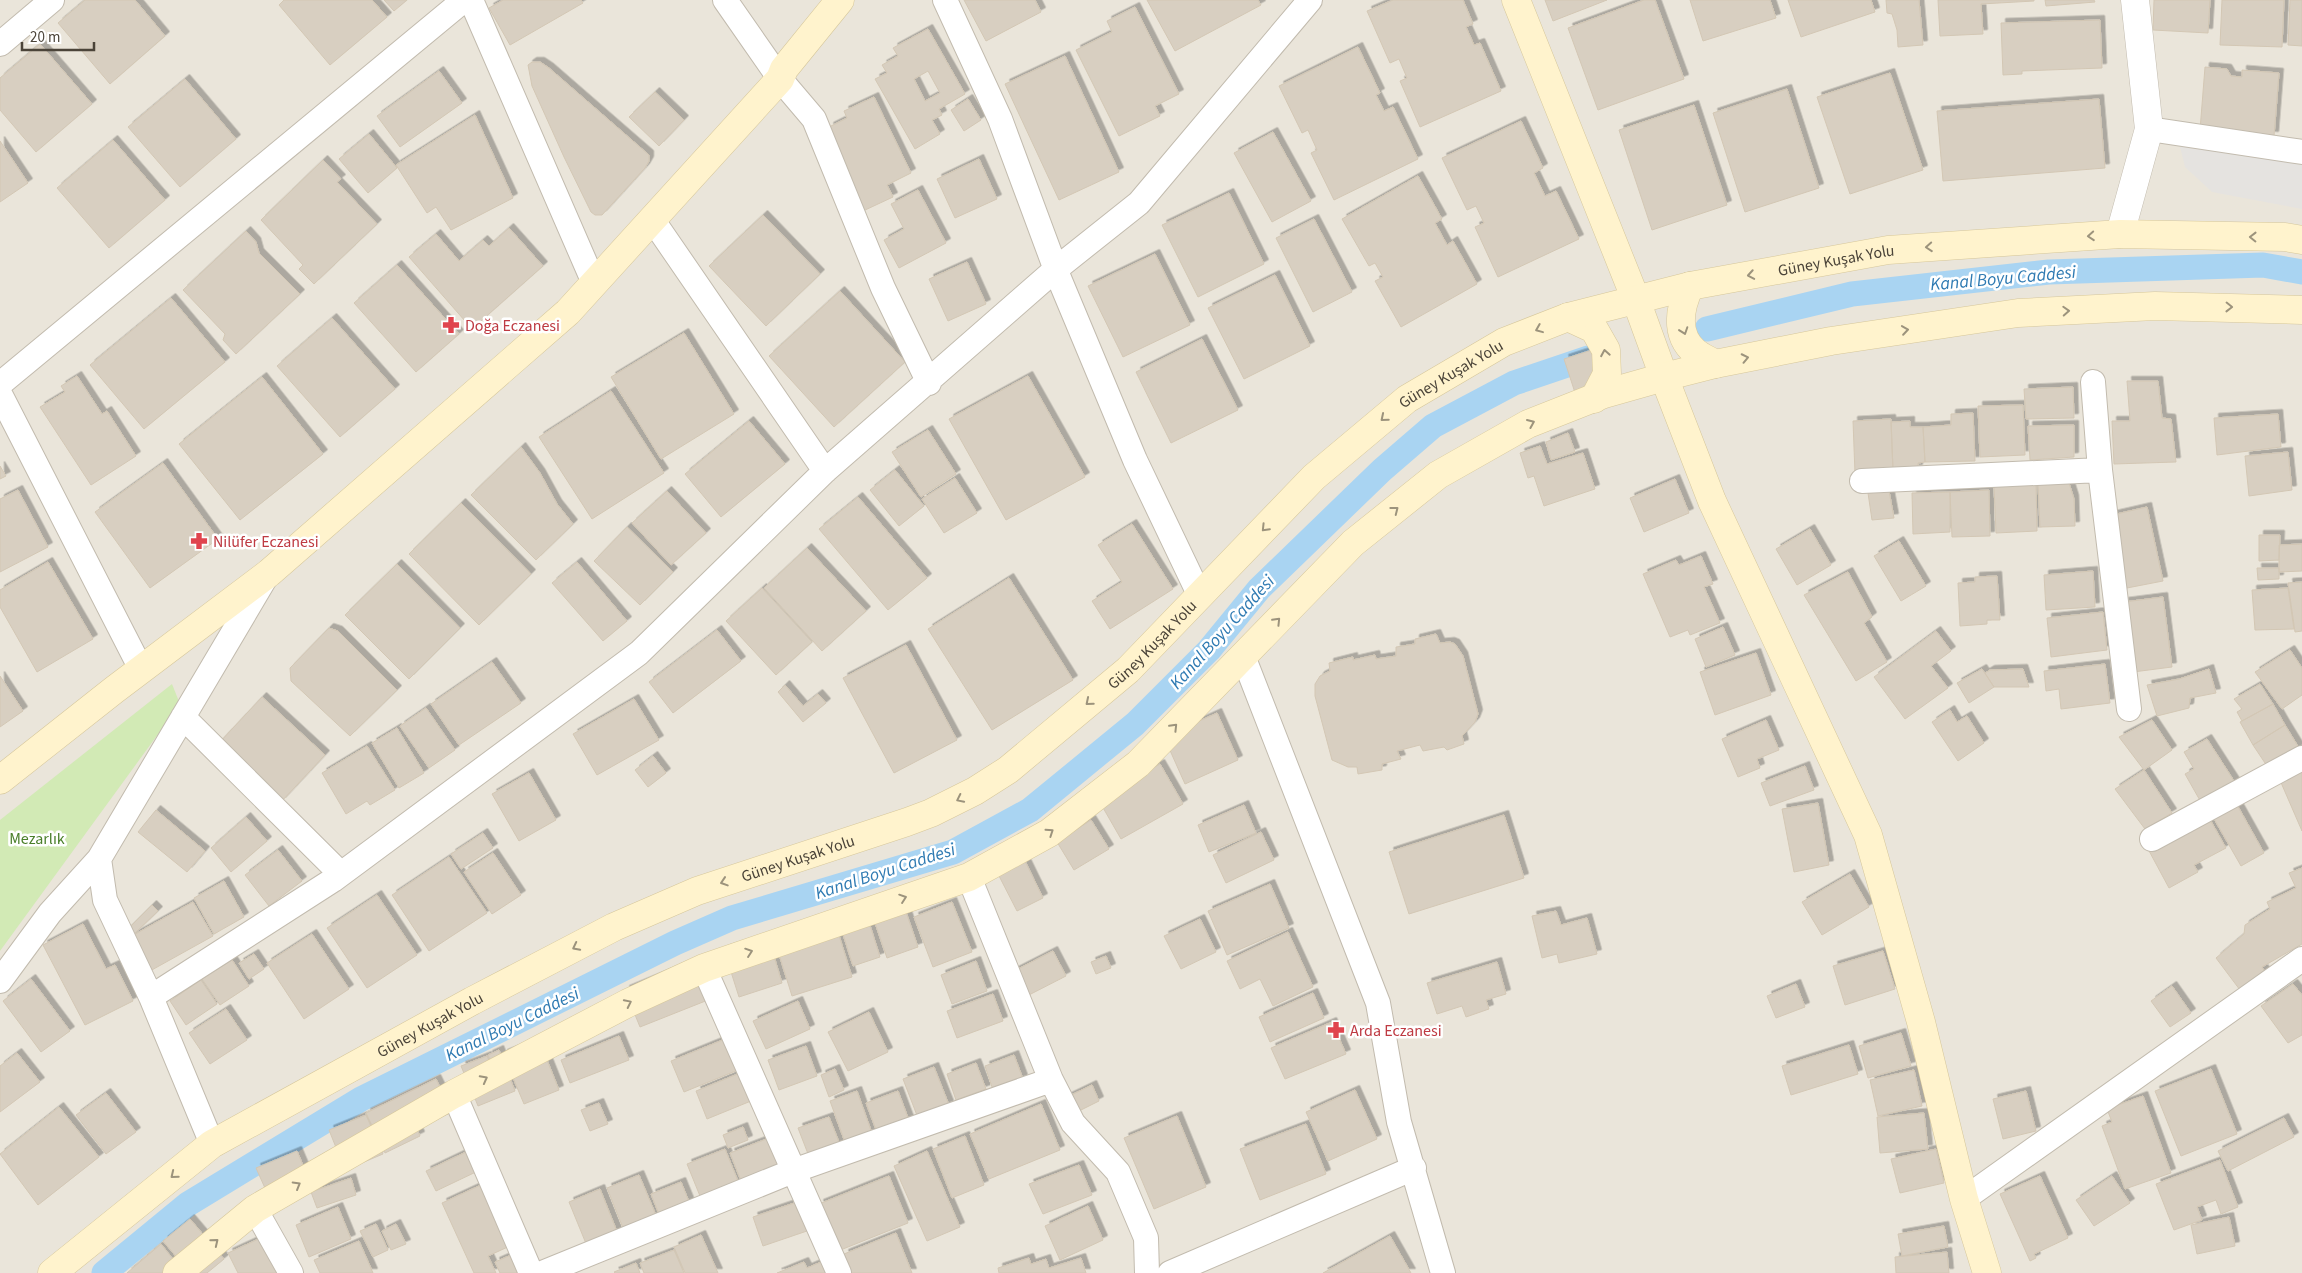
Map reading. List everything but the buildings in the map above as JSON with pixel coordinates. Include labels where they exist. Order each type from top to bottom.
[{"type":"main road","points":[[0,780],[141,669],[269,573],[568,312],[780,79],[784,69],[840,0]]},
{"type":"main road","points":[[1516,0],[1636,300],[1712,501],[1868,835],[1921,1022],[1964,1199],[1987,1273]]},
{"type":"main road","name":"Güney Kuşak Yolu","points":[[52,1273],[212,1144],[614,927],[697,891],[907,822],[975,792],[1008,770],[1128,670],[1314,477],[1407,399],[1504,342],[1568,317],[1690,286],[1888,250],[2120,234],[2285,237],[2302,240]]},
{"type":"main road","points":[[1690,286],[1681,306],[1681,330],[1694,351],[1715,364]]},
{"type":"main road","points":[[177,1273],[255,1210],[454,1094],[628,1003],[704,968],[969,877],[1049,834],[1138,764],[1353,542],[1438,475],[1528,424],[1594,399],[1715,364],[1831,341],[2018,313],[2155,306],[2302,310]]},
{"type":"main road","points":[[1568,317],[1594,329],[1606,350],[1606,374],[1594,399]]},
{"type":"street","points":[[0,44],[52,0]]},
{"type":"street","points":[[0,384],[464,0]]},
{"type":"street","points":[[471,0],[594,283]]},
{"type":"street","points":[[725,0],[780,79],[814,119],[883,288],[928,383]]},
{"type":"street","points":[[944,0],[1000,120],[1056,269],[1135,460],[1200,596]]},
{"type":"street","points":[[151,997],[340,874],[639,653],[825,471],[928,383],[1056,269],[1139,203],[1310,0]]},
{"type":"street","points":[[2120,234],[2149,129],[2135,0]]},
{"type":"street","points":[[2149,129],[2302,152]]},
{"type":"street","points":[[652,219],[825,471]]},
{"type":"street","points":[[2093,382],[2100,470],[2129,709]]},
{"type":"street","points":[[0,394],[141,669]]},
{"type":"street","points":[[1862,481],[2100,470]]},
{"type":"street","points":[[0,981],[50,912],[99,859],[269,573]]},
{"type":"street","points":[[1243,656],[1378,1003],[1399,1122],[1414,1168],[1443,1273]]},
{"type":"street","points":[[183,717],[340,874]]},
{"type":"street","points":[[2152,839],[2302,758]]},
{"type":"street","points":[[99,859],[105,900],[151,997],[212,1144]]},
{"type":"street","points":[[969,877],[1051,1080],[1073,1123],[1118,1172],[1146,1238],[1147,1273]]},
{"type":"street","points":[[1964,1199],[2302,959]]},
{"type":"street","points":[[704,968],[839,1273]]},
{"type":"street","points":[[542,1273],[793,1170],[1051,1080]]},
{"type":"street","points":[[454,1094],[531,1273]]},
{"type":"street","points":[[1170,1273],[1414,1168]]},
{"type":"street","points":[[255,1210],[291,1273]]},
{"type":"shaded area","points":[[0,0],[2302,0],[2302,1273],[0,1273]]},
{"type":"shaded area","points":[[2177,135],[2302,153],[2302,209],[2212,192],[2185,167]]},
{"type":"green space","name":"Mezarlık","points":[[172,684],[180,704],[0,951],[0,820]]},
{"type":"waterway","name":"Kanal Boyu Caddesi","points":[[1707,329],[1852,294],[2049,272],[2263,265],[2302,272]]},
{"type":"waterway","name":"Kanal Boyu Caddesi","points":[[104,1273],[188,1204],[361,1099],[675,943],[732,918],[953,852],[1030,810],[1135,724],[1209,650],[1259,589],[1382,470],[1433,426],[1514,383],[1588,358]]},
{"type":"place","name":"Doğa Eczanesi","points":[[451,325]]},
{"type":"place","name":"Nilüfer Eczanesi","points":[[199,541]]},
{"type":"place","name":"Arda Eczanesi","points":[[1336,1030]]}]
